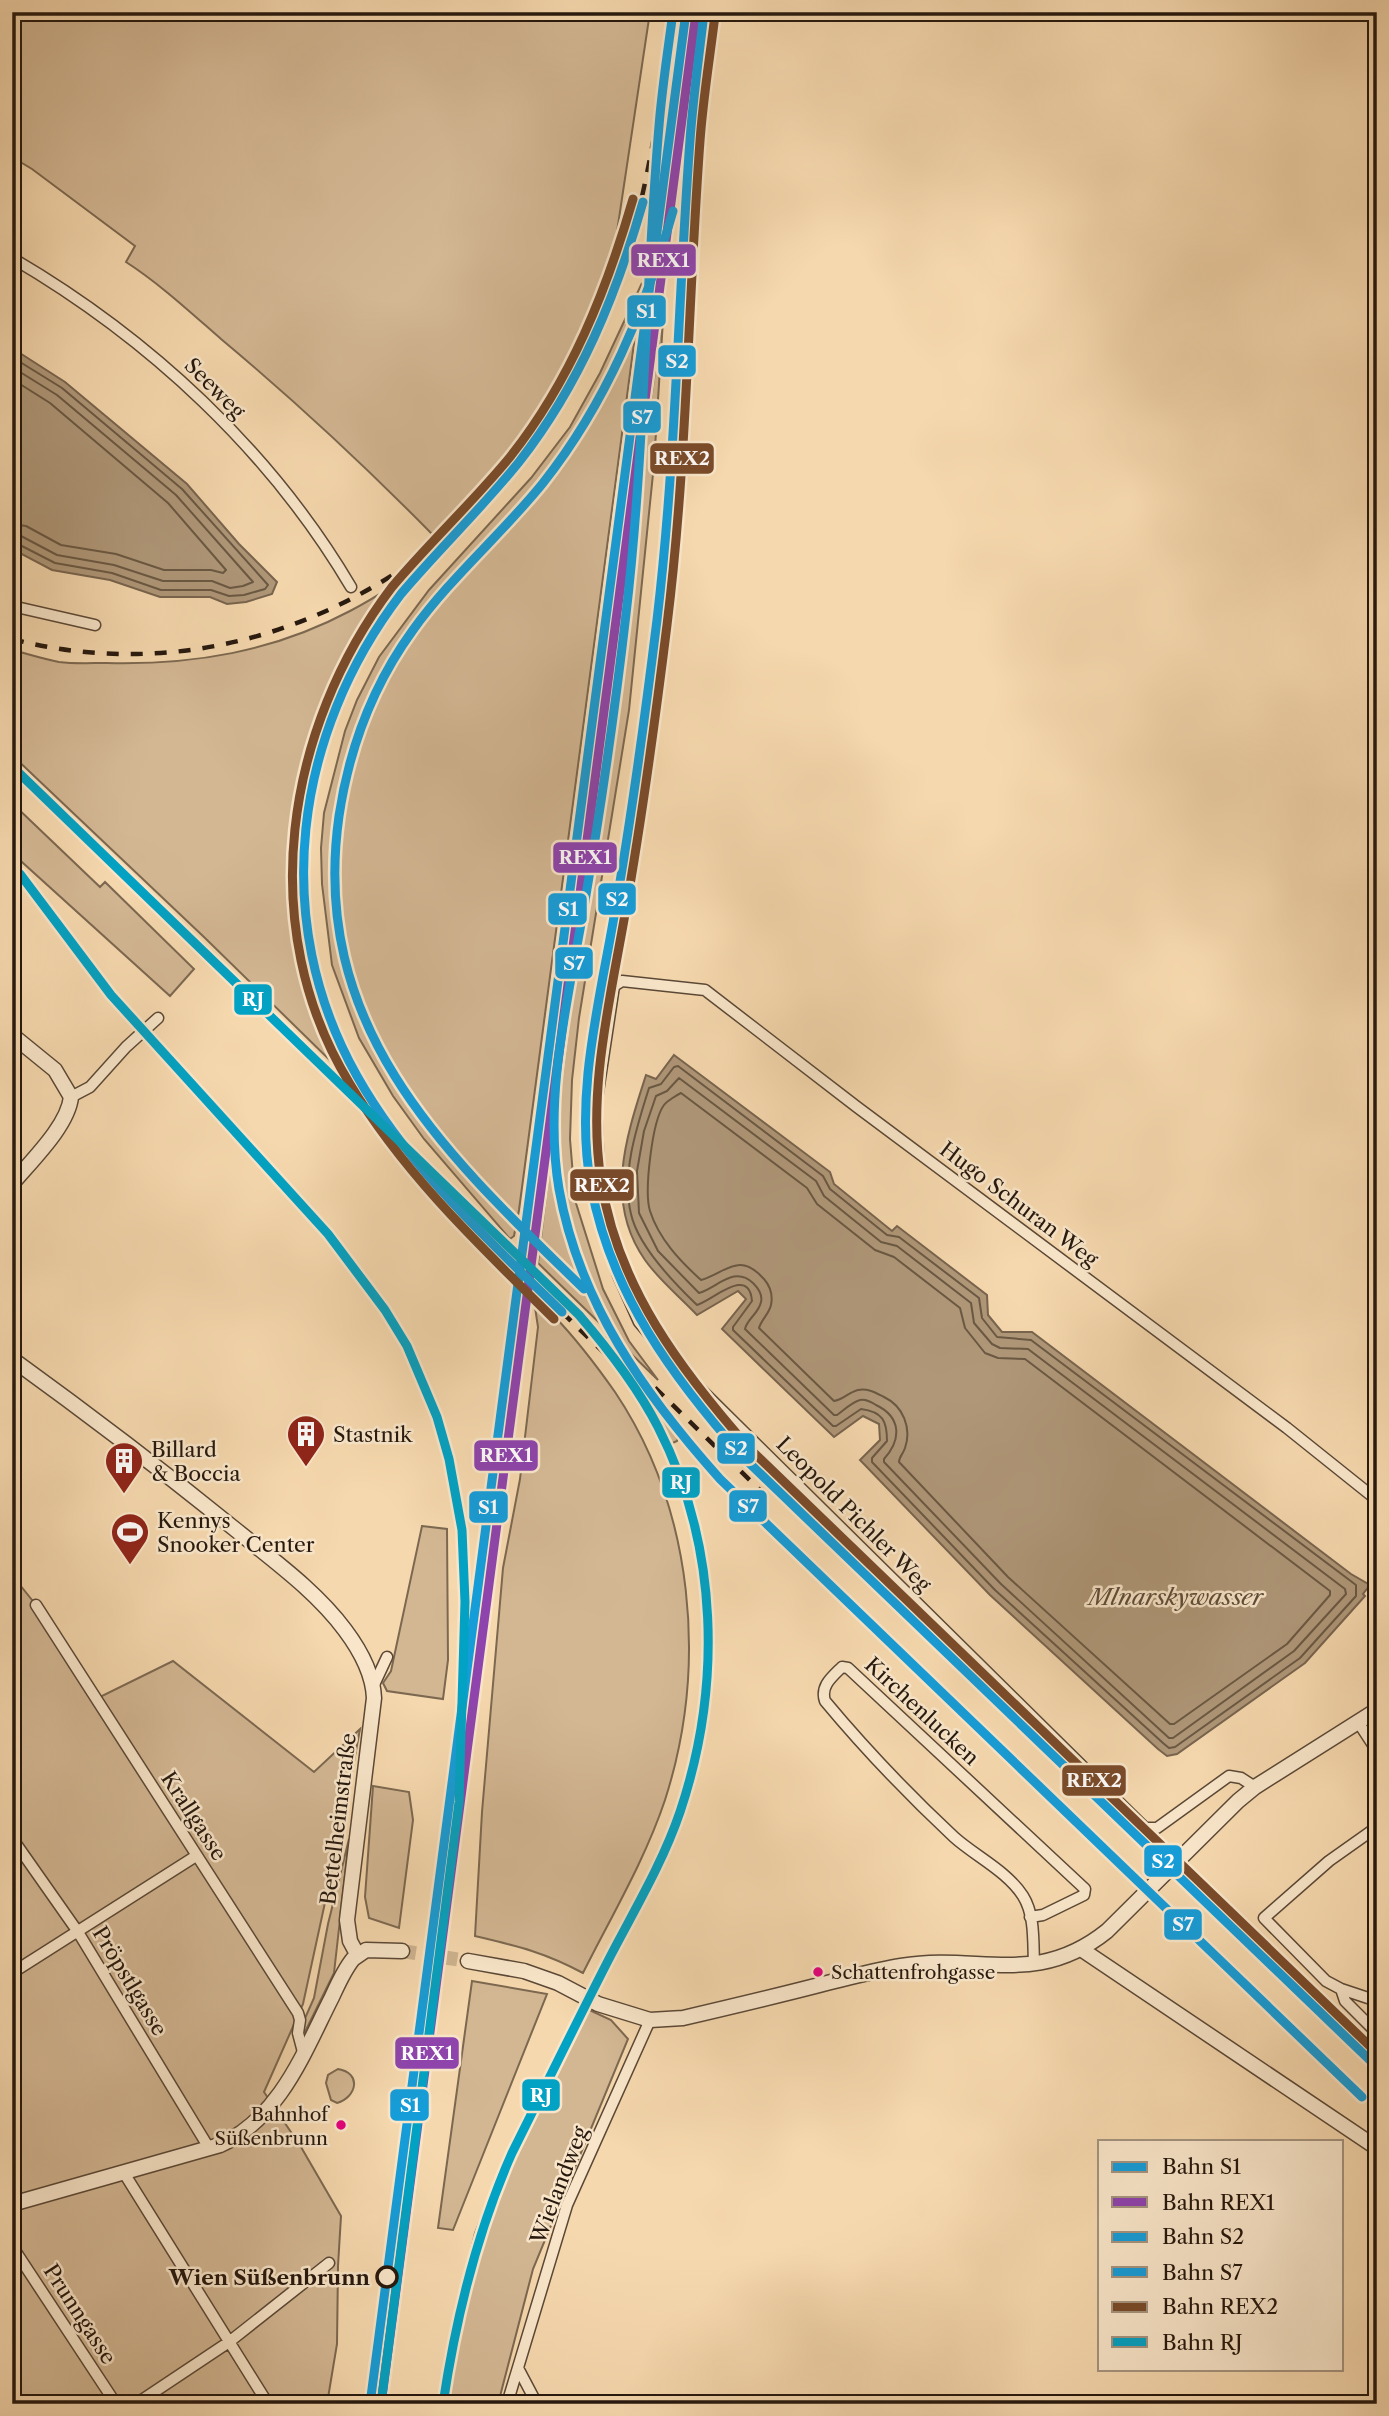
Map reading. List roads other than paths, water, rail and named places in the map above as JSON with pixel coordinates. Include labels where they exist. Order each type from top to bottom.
[{"type":"street","name":"Seeweg","points":[[12,258],[107,318],[190,388],[282,488],[351,587]]},
{"type":"street","points":[[12,606],[95,625]]},
{"type":"street","name":"Hugo Schuran Weg","points":[[622,981],[705,990],[1287,1428],[1377,1500]]},
{"type":"street","name":"Leopold Pichler Weg","points":[[622,981],[614,986],[596,1105],[601,1224],[618,1275],[639,1322],[672,1362],[1145,1828],[1157,1828],[1229,1776],[1241,1778],[1255,1787]]},
{"type":"street","points":[[71,1097],[90,1087],[126,1047],[158,1018]]},
{"type":"street","points":[[12,1035],[55,1070],[71,1097],[68,1112],[60,1125],[12,1184]]},
{"type":"street","points":[[12,1359],[205,1505],[308,1591],[334,1616],[355,1643],[373,1687]]},
{"type":"street","name":"Krallgasse","points":[[36,1605],[298,2013],[298,2033],[303,2052]]},
{"type":"street","points":[[373,1687],[387,1657]]},
{"type":"street","name":"Kirchenlucken","points":[[1030,1917],[1043,1915],[1084,1895],[1085,1889],[848,1668],[842,1667],[826,1685],[823,1695],[825,1701],[883,1768],[920,1805],[1013,1884],[1027,1905],[1034,1964]]},
{"type":"street","name":"Bettelheimstraße","points":[[357,1954],[350,1941],[347,1920],[360,1794],[373,1711],[373,1687]]},
{"type":"street","points":[[468,1961],[524,1971],[558,1983],[598,2004],[650,2020],[683,2018],[904,1965],[928,1963],[1006,1966],[1034,1964],[1062,1957],[1081,1949],[1107,1931],[1219,1818],[1255,1787],[1377,1710]]},
{"type":"street","points":[[1358,1722],[1377,1751]]},
{"type":"street","points":[[1377,1827],[1329,1861],[1264,1919],[1326,1981],[1377,2001]]},
{"type":"street","name":"Pröpstlgasse","points":[[12,1838],[78,1932],[209,2148]]},
{"type":"street","points":[[12,1973],[196,1856]]},
{"type":"street","points":[[1081,1949],[1377,2148]]},
{"type":"street","points":[[12,2204],[209,2148],[237,2137],[265,2113],[286,2084],[346,1969],[357,1954],[371,1950],[402,1951]]},
{"type":"street","points":[[1341,1989],[1345,2001],[1377,2033]]},
{"type":"street","name":"Wielandweg","points":[[507,2404],[567,2205],[650,2020]]},
{"type":"street","points":[[124,2173],[268,2404]]},
{"type":"street","name":"Prunngasse","points":[[12,2246],[116,2404]]},
{"type":"street","points":[[136,2404],[229,2342],[330,2263]]},
{"type":"street","points":[[518,2368],[537,2404]]},
{"type":"water","points":[[12,348],[65,382],[187,484],[239,544],[277,582],[272,594],[246,602],[227,604],[210,597],[160,597],[110,580],[52,570],[12,549]]},
{"type":"water","name":"Mlnarskywasser","points":[[674,1055],[830,1172],[834,1184],[892,1231],[897,1226],[987,1295],[988,1315],[1002,1332],[1032,1332],[1351,1574],[1370,1585],[1363,1594],[1365,1596],[1305,1663],[1177,1754],[1167,1756],[1158,1749],[990,1595],[860,1460],[880,1440],[879,1424],[863,1416],[834,1437],[722,1329],[746,1299],[738,1291],[697,1315],[645,1260],[632,1238],[625,1215],[622,1192],[626,1145],[646,1075],[656,1079]]},
{"type":"tunnel","points":[[402,1951],[468,1961]]},
{"type":"railway","points":[[12,639],[102,653],[190,650],[276,630],[356,596],[430,549],[496,489],[551,420],[595,341],[611,302],[625,262],[646,180],[673,12]]},
{"type":"railway","points":[[12,769],[501,1238]]},
{"type":"railway","points":[[545,1296],[648,1395]]},
{"type":"railway","points":[[569,1304],[761,1491]]},
{"type":"rail line","name":"S7","points":[[673,12],[659,126],[637,492],[626,614],[602,794],[556,1081],[554,1117],[559,1189],[582,1271],[599,1309],[641,1380],[720,1479],[1362,2097]]},
{"type":"rail line","name":"S1","points":[[370,2404],[686,12]]},
{"type":"rail line","name":"REX1","points":[[381,2404],[696,13]]},
{"type":"rail line","name":"S2","points":[[704,13],[690,140],[673,440],[657,620],[633,802],[596,1013],[587,1082],[587,1152],[600,1225],[613,1263],[648,1332],[693,1397],[744,1458],[1377,2067]]},
{"type":"rail line","name":"REX2","points":[[715,15],[700,141],[674,565],[648,770],[598,1080],[597,1147],[601,1180],[609,1219],[621,1256],[637,1292],[677,1359],[751,1450],[1377,2053]]},
{"type":"rail line","name":"REX2","points":[[554,1319],[444,1208],[394,1148],[350,1084],[320,1024],[301,960],[293,895],[295,830],[306,765],[327,702],[356,642],[392,587],[481,490],[532,428],[569,366],[584,334],[611,268],[633,199]]},
{"type":"rail line","name":"S2","points":[[562,1312],[478,1230],[425,1172],[377,1109],[357,1076],[329,1016],[312,955],[304,892],[306,829],[317,767],[337,706],[365,649],[401,594],[519,462],[560,402],[608,305],[643,202]]},
{"type":"rail line","name":"S7","points":[[584,1289],[532,1239],[437,1136],[398,1081],[367,1023],[345,960],[335,892],[339,816],[356,742],[386,673],[428,611],[543,483],[586,420],[622,353],[650,283],[673,211]]},
{"type":"rail line","name":"RJ","points":[[19,773],[579,1315],[622,1369],[650,1412],[678,1473],[693,1520],[703,1568],[708,1617],[708,1667],[694,1764],[680,1812],[657,1867],[573,2029],[499,2183],[469,2276],[454,2339],[443,2404]]},
{"type":"rail line","name":"RJ","points":[[20,874],[111,995],[328,1234],[385,1310],[407,1346],[437,1417],[449,1459],[462,1530],[465,1602],[459,1802],[381,2404]]},
{"type":"place","name":"Stastnik","points":[[306,1468]]},
{"type":"place","name":"Billard & Boccia","points":[[124,1495]]},
{"type":"place","name":"Kennys Snooker Center","points":[[130,1566]]},
{"type":"place","name":"Schattenfrohgasse","points":[[818,1972]]},
{"type":"place","name":"Bahnhof Süßenbrunn","points":[[341,2125]]},
{"type":"place","name":"Wien Süßenbrunn","points":[[387,2277]]}]
